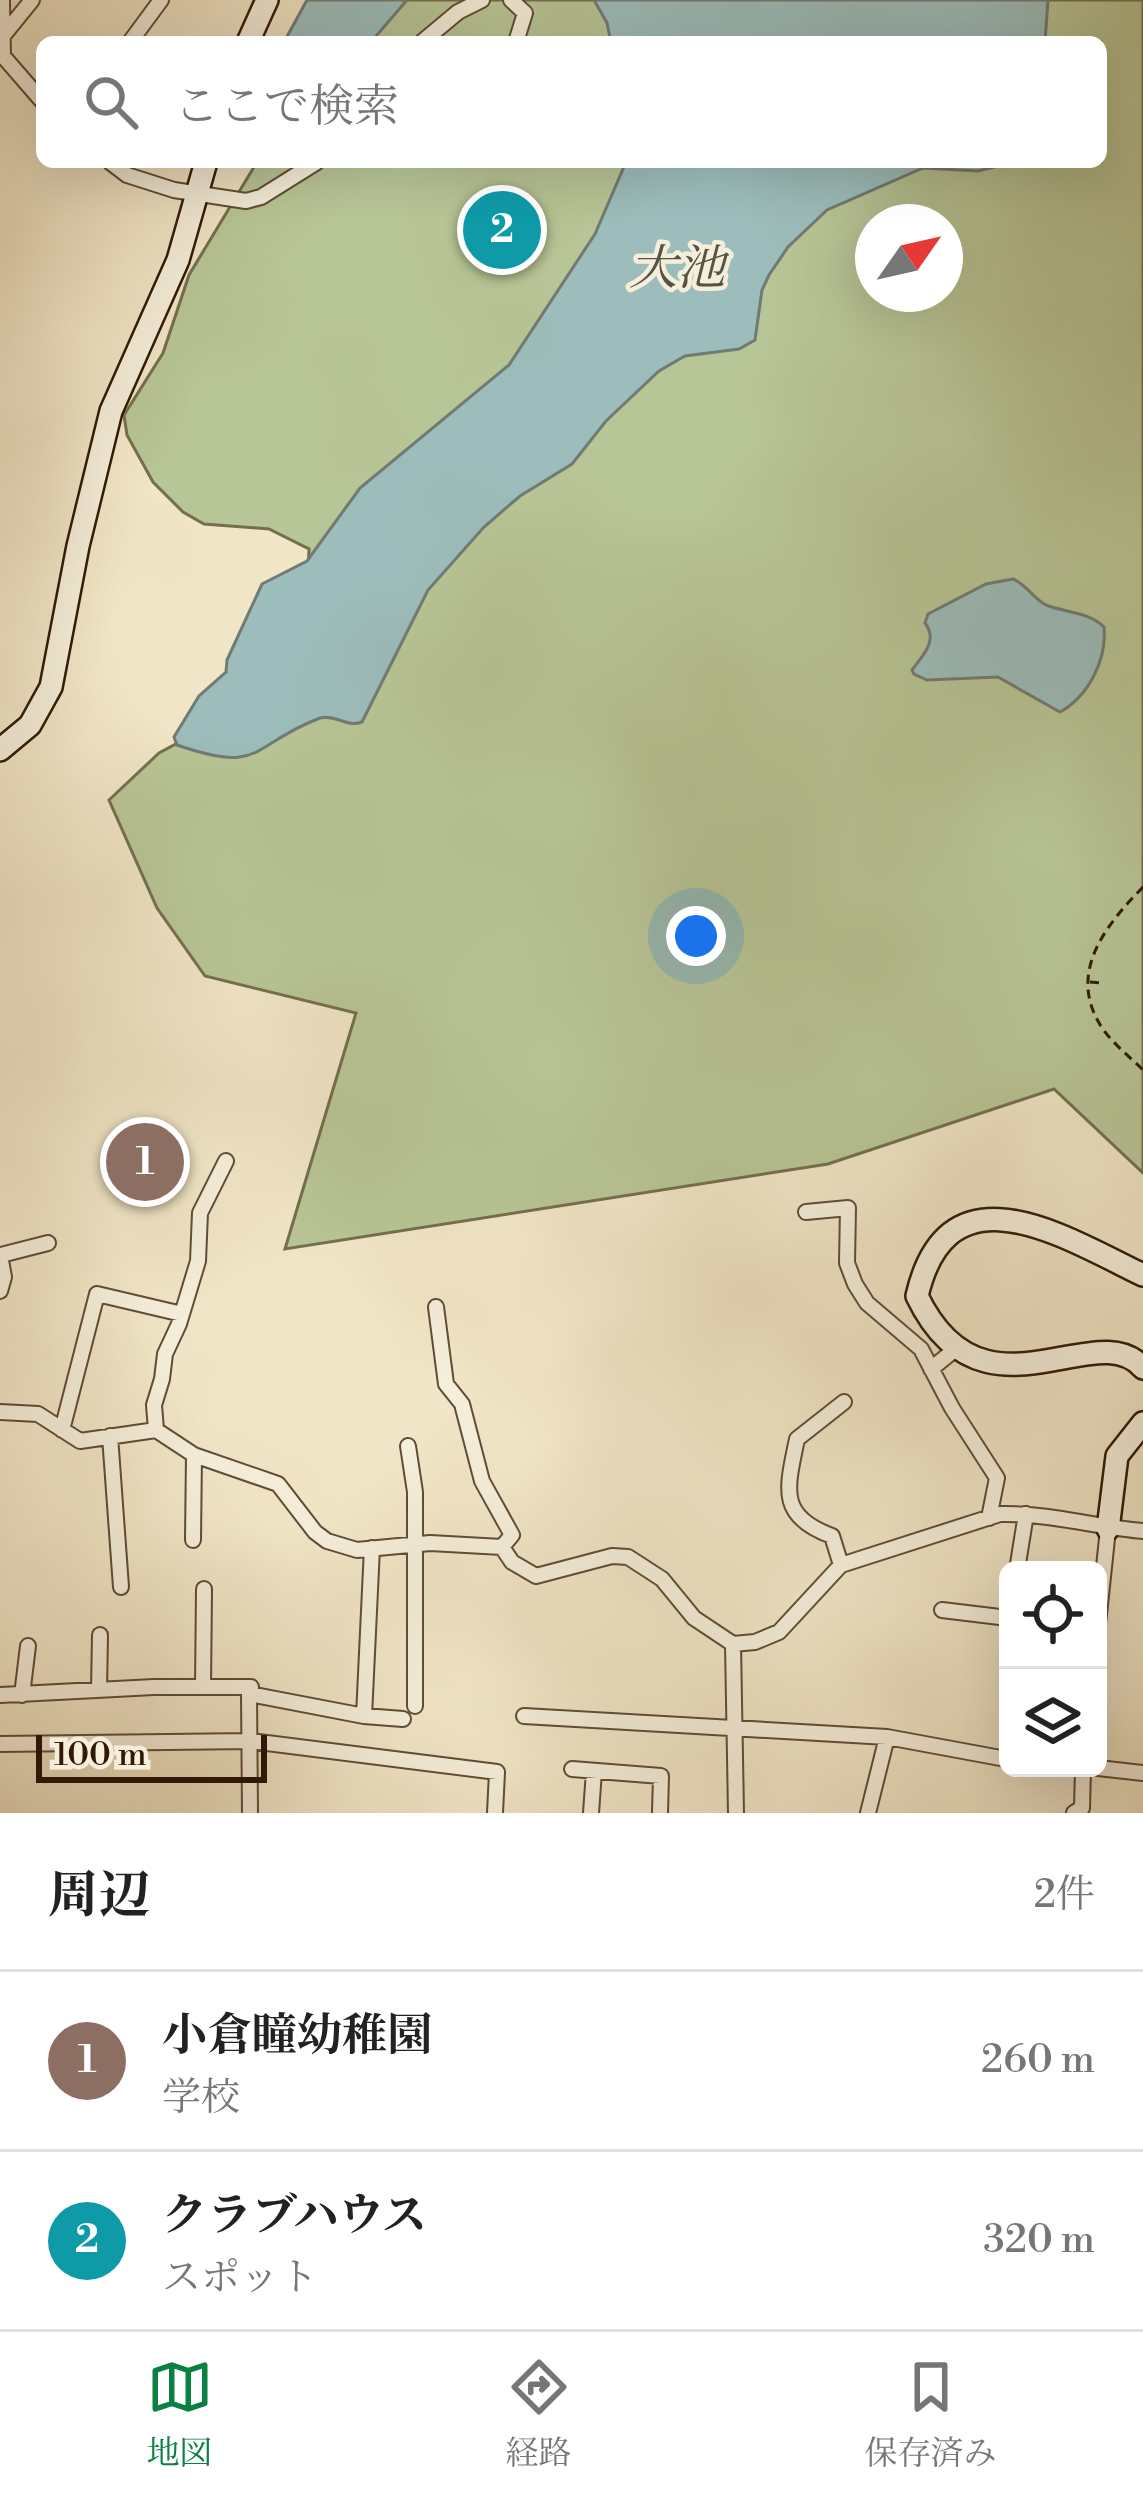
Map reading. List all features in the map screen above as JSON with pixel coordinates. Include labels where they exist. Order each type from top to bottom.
[{"type":"street","points":[[2,0],[3,56],[36,94]]},
{"type":"street","points":[[2,37],[32,0]]},
{"type":"street","points":[[134,36],[161,0]]},
{"type":"street","points":[[251,36],[267,0]]},
{"type":"street","points":[[429,36],[458,12],[482,0]]},
{"type":"street","points":[[511,0],[525,13],[517,36]]},
{"type":"street","points":[[117,168],[127,176],[197,196],[218,194],[247,201],[262,197],[308,168]]},
{"type":"street","points":[[0,750],[30,724],[51,687],[111,411],[178,260],[204,168]]},
{"type":"street","points":[[156,1430],[154,1405],[165,1354],[198,1261],[200,1213],[226,1161]]},
{"type":"street","points":[[806,1213],[848,1208],[848,1263],[855,1284],[867,1304],[921,1349],[998,1478],[989,1518]]},
{"type":"street","points":[[1143,1275],[1025,1221],[998,1217],[971,1221],[942,1240],[932,1253],[917,1296],[941,1337],[1010,1366],[1099,1351],[1122,1352],[1143,1368]]},
{"type":"street","points":[[0,1291],[4,1277],[0,1255],[49,1243]]},
{"type":"street","points":[[62,1430],[97,1294],[182,1314]]},
{"type":"street","points":[[436,1307],[446,1384],[462,1404],[482,1480],[512,1535],[502,1547]]},
{"type":"street","points":[[931,1369],[958,1347]]},
{"type":"street","points":[[841,1564],[832,1536],[808,1527],[790,1508],[789,1480],[796,1439],[844,1402]]},
{"type":"street","points":[[0,1412],[38,1414],[80,1441],[156,1430],[194,1455],[278,1484],[315,1532],[357,1550],[416,1544],[502,1547]]},
{"type":"street","points":[[1105,1561],[1118,1456],[1143,1423]]},
{"type":"street","points":[[110,1436],[121,1588]]},
{"type":"street","points":[[408,1446],[415,1492],[415,1706]]},
{"type":"street","points":[[193,1540],[194,1455]]},
{"type":"street","points":[[502,1547],[512,1562],[536,1576],[612,1556],[628,1557],[662,1579],[694,1618],[733,1643],[755,1642],[779,1632],[841,1564],[989,1518],[1026,1514],[1143,1531]]},
{"type":"street","points":[[1018,1561],[1026,1514]]},
{"type":"street","points":[[364,1715],[372,1548]]},
{"type":"street","points":[[203,1687],[204,1589]]},
{"type":"street","points":[[942,1610],[999,1617]]},
{"type":"street","points":[[98,1690],[100,1635]]},
{"type":"street","points":[[733,1643],[736,1813]]},
{"type":"street","points":[[22,1695],[28,1646]]},
{"type":"street","points":[[0,1695],[250,1687],[250,1813]]},
{"type":"street","points":[[249,1694],[403,1719]]},
{"type":"street","points":[[524,1716],[887,1738],[999,1758]]},
{"type":"street","points":[[868,1813],[887,1738]]},
{"type":"street","points":[[0,1744],[251,1742],[497,1772],[495,1813]]},
{"type":"street","points":[[572,1769],[661,1776],[659,1813]]},
{"type":"street","points":[[1107,1769],[1143,1773]]},
{"type":"street","points":[[591,1813],[594,1771]]},
{"type":"street","points":[[1074,1813],[1082,1808],[1083,1777]]},
{"type":"path","points":[[1143,887],[1096,944],[1088,982],[1098,1021],[1143,1070]]},
{"type":"path","points":[[1088,982],[1104,983]]},
{"type":"green space","points":[[377,0],[1143,0],[1143,1173],[1054,1089],[828,1164],[285,1249],[356,1013],[205,976],[157,908],[109,800],[159,753],[245,707],[308,576],[309,549],[269,529],[204,524],[183,512],[153,482],[127,435],[124,415],[163,353],[189,275],[253,168],[1107,168],[1107,36],[342,36]]},
{"type":"water","points":[[307,0],[407,0],[376,36],[287,36]]},
{"type":"water","points":[[594,0],[1048,0],[1045,36],[610,36]]},
{"type":"water","name":"大池","points":[[623,168],[923,168],[827,210],[788,247],[769,275],[762,290],[755,340],[739,349],[685,356],[659,371],[606,421],[572,464],[520,496],[484,527],[428,590],[362,722],[320,718],[242,757],[205,754],[177,745],[174,737],[199,696],[226,672],[227,660],[262,584],[307,561],[360,488],[509,365],[595,234]]},
{"type":"water","name":"大池","points":[[923,168],[990,168],[978,171]]},
{"type":"water","points":[[1013,579],[1046,605],[1083,615],[1104,627],[1094,676],[1060,712],[998,677],[927,680],[912,670],[930,641],[925,623],[928,614],[986,584]]},
{"type":"place","name":"クラブハウス","points":[[502,230]]},
{"type":"place","name":"小倉瞳幼稚園","points":[[145,1162]]}]
